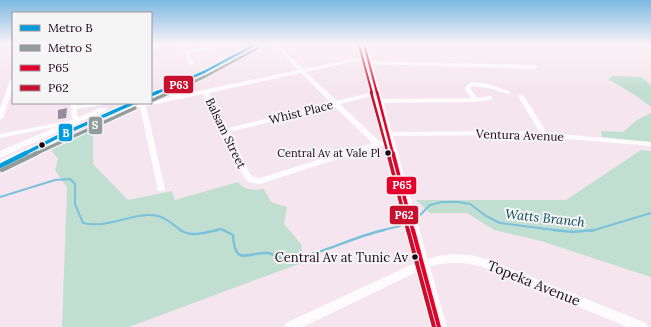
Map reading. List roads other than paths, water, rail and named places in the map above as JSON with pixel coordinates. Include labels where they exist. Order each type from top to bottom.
[{"type":"main road","points":[[152,89],[216,59]]},
{"type":"main road","points":[[152,96],[176,86],[225,59]]},
{"type":"main road","points":[[368,60],[439,327]]},
{"type":"main road","points":[[176,86],[169,94],[179,97]]},
{"type":"main road","points":[[0,155],[118,104]]},
{"type":"main road","points":[[0,164],[112,113],[139,104]]},
{"type":"street","points":[[189,59],[191,64]]},
{"type":"street","points":[[291,59],[377,144]]},
{"type":"street","points":[[152,102],[302,70],[368,60],[534,67]]},
{"type":"street","points":[[0,118],[12,83]]},
{"type":"street","points":[[475,100],[467,88],[471,84],[489,86],[508,92]]},
{"type":"street","name":"Balsam Street","points":[[205,91],[249,178],[257,181],[268,178]]},
{"type":"street","points":[[521,96],[544,134]]},
{"type":"street","name":"Whist Place","points":[[226,131],[334,103],[378,97],[475,100],[490,98]]},
{"type":"street","points":[[0,136],[77,121],[74,114],[74,106],[93,104]]},
{"type":"street","points":[[139,104],[161,189]]},
{"type":"street","name":"Ventura Avenue","points":[[268,178],[377,144],[389,138],[519,133],[651,144]]},
{"type":"street","name":"Topeka Avenue","points":[[290,327],[422,265],[434,260],[445,258],[477,261],[520,276],[642,327]]},
{"type":"waterway","name":"Watts Branch","points":[[0,197],[55,180],[70,179],[75,184],[75,204],[83,223],[103,224],[149,215],[164,218],[181,231]]},
{"type":"waterway","name":"Watts Branch","points":[[420,215],[430,205],[442,202],[458,202],[470,204],[486,216],[500,223],[555,230]]},
{"type":"waterway","name":"Watts Branch","points":[[591,231],[651,213]]},
{"type":"waterway","name":"Watts Branch","points":[[379,231],[400,226]]},
{"type":"waterway","name":"Watts Branch","points":[[213,231],[220,229],[223,230]]},
{"type":"waterway","name":"Watts Branch","points":[[181,231],[194,234],[218,230]]},
{"type":"waterway","name":"Watts Branch","points":[[223,230],[233,235],[236,251],[242,256],[270,253],[287,260],[315,253],[384,230]]},
{"type":"waterway","name":"Watts Branch","points":[[555,230],[573,232],[594,230]]},
{"type":"waterway","name":"Watts Branch","points":[[555,230],[562,231]]},
{"type":"metro line","name":"B","points":[[152,95],[204,72],[228,59]]},
{"type":"metro line","name":"S","points":[[153,100],[206,76],[237,59]]},
{"type":"metro line","name":"B","points":[[0,166],[63,134],[131,104]]},
{"type":"metro line","name":"S","points":[[2,170],[65,139],[135,108]]},
{"type":"place","name":"Central Av at Vale Pl","points":[[388,153]]},
{"type":"place","name":"Central Av at Tunic Av","points":[[415,257]]}]
